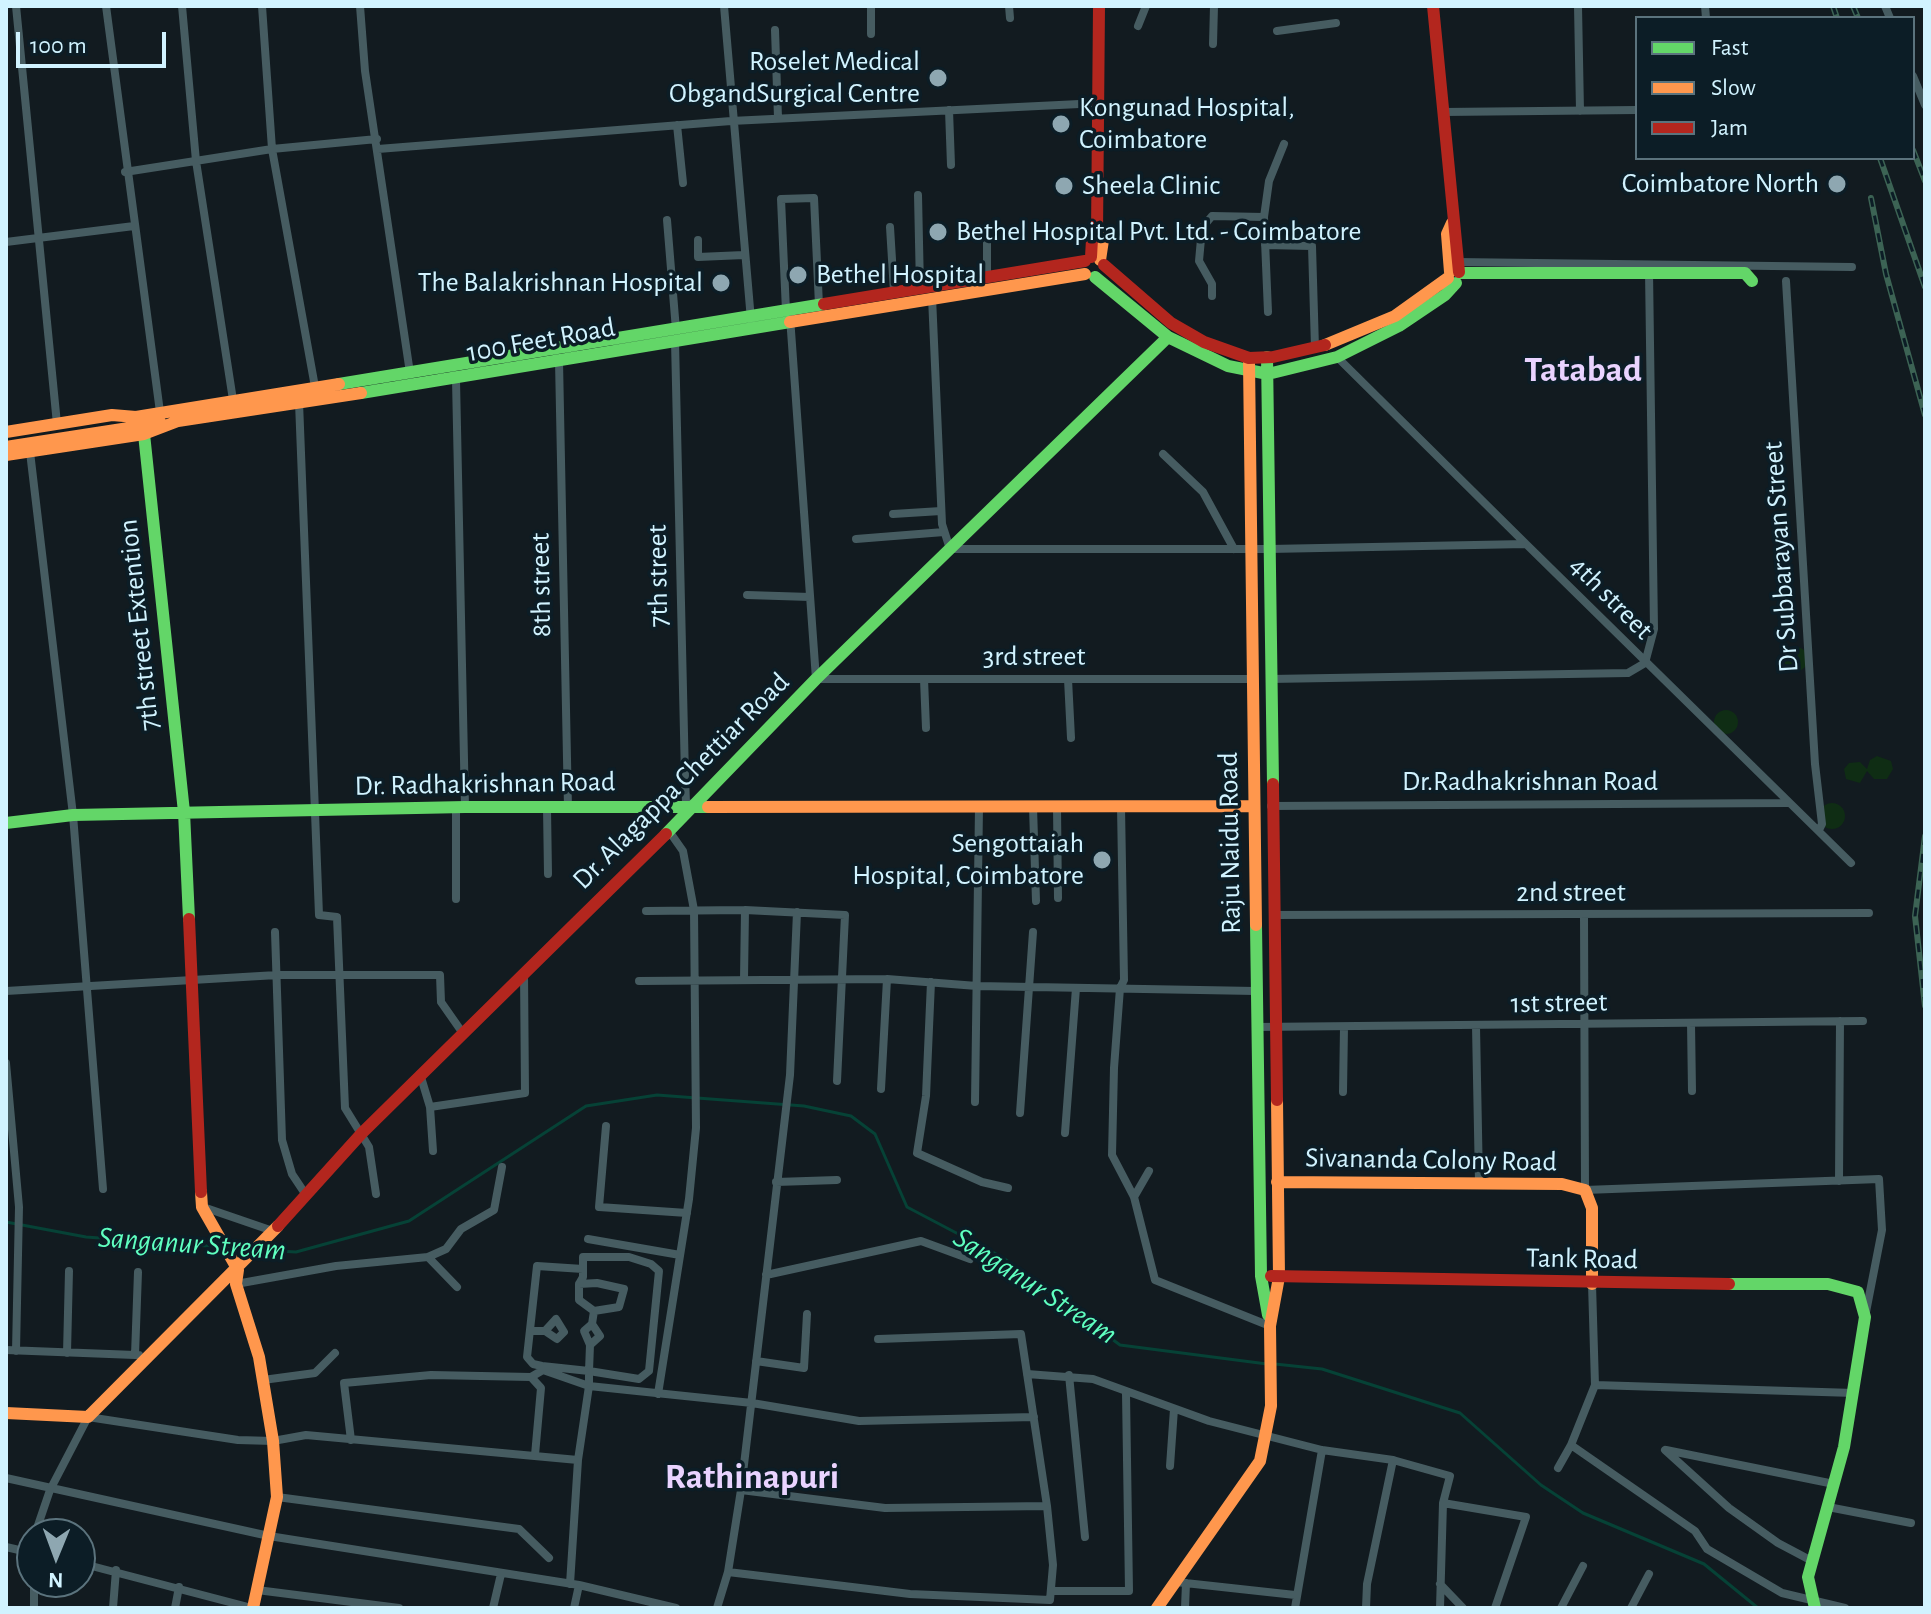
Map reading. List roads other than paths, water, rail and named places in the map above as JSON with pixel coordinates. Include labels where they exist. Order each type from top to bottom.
[{"type":"main road","points":[[1093,266],[1103,240],[1097,233],[1101,103],[1099,6]]},
{"type":"main road","points":[[1093,266],[1168,337],[1228,366],[1268,374],[1337,357],[1399,326],[1445,295],[1455,273],[1447,234],[1452,223],[1433,6]]},
{"type":"main road","points":[[1093,266],[1171,323],[1204,342],[1249,358],[1315,348],[1395,316],[1455,273],[1522,276],[1649,274],[1745,273],[1752,281],[1649,274]]},
{"type":"main road","name":"100 Feet Road","points":[[6,455],[140,425],[160,412],[751,323],[819,305],[987,277],[1093,266]]},
{"type":"main road","name":"100 Feet Road","points":[[789,314],[932,297],[1093,266]]},
{"type":"main road","name":"100 Feet Road","points":[[6,432],[112,415],[161,430],[178,421],[456,380],[676,335]]},
{"type":"main road","name":"Dr. Alagappa Chettiar Road","points":[[88,1417],[236,1267],[249,1258],[362,1133],[462,1032],[669,831],[816,679],[1168,337]]},
{"type":"main road","name":"Raju Naidu Road","points":[[1267,357],[1279,1277],[1270,1326]]},
{"type":"main road","name":"Raju Naidu Road","points":[[1249,358],[1261,1276],[1270,1326]]},
{"type":"main road","points":[[6,439],[116,421],[140,425]]},
{"type":"main road","points":[[6,447],[140,425]]},
{"type":"main road","name":"7th street Extention","points":[[140,425],[184,812],[202,1207]]},
{"type":"main road","name":"Dr. Radhakrishnan Road","points":[[6,823],[73,815],[461,807],[693,804],[1254,806]]},
{"type":"main road","name":"Sivananda Colony Road","points":[[1277,1182],[1562,1184],[1585,1190],[1592,1208],[1592,1284]]},
{"type":"main road","points":[[202,1207],[236,1267],[236,1284],[263,1380],[273,1441],[277,1497],[253,1608]]},
{"type":"main road","name":"Tank Road","points":[[1261,1276],[1592,1284],[1828,1284],[1858,1292],[1865,1317]]},
{"type":"main road","points":[[1813,1606],[1808,1577],[1834,1484],[1854,1393],[1865,1317]]},
{"type":"main road","points":[[1157,1608],[1181,1582],[1260,1461],[1271,1406],[1270,1326]]},
{"type":"main road","points":[[6,1413],[88,1417]]},
{"type":"street","points":[[16,6],[57,424]]},
{"type":"street","points":[[106,6],[125,172],[160,412]]},
{"type":"street","points":[[182,6],[196,161],[233,400]]},
{"type":"street","points":[[262,6],[272,149],[315,387]]},
{"type":"street","points":[[360,6],[410,373]]},
{"type":"street","points":[[724,6],[731,121],[751,323]]},
{"type":"street","points":[[871,6],[871,34]]},
{"type":"street","points":[[1009,6],[1010,18]]},
{"type":"street","points":[[1138,26],[1146,6]]},
{"type":"street","points":[[1213,44],[1214,6]]},
{"type":"street","points":[[1578,6],[1580,111]]},
{"type":"street","points":[[1277,31],[1336,23]]},
{"type":"street","points":[[775,30],[778,118]]},
{"type":"street","points":[[1915,81],[1925,105]]},
{"type":"street","points":[[125,172],[272,149],[778,118],[1101,103]]},
{"type":"street","points":[[949,110],[951,165]]},
{"type":"street","points":[[1443,112],[1635,110]]},
{"type":"street","points":[[677,125],[683,183]]},
{"type":"street","points":[[1268,312],[1264,217],[1269,181],[1284,144]]},
{"type":"street","points":[[918,195],[920,288]]},
{"type":"street","points":[[816,679],[781,199],[814,198],[819,305]]},
{"type":"street","points":[[1212,296],[1212,284],[1199,261],[1202,228],[1212,216],[1264,217]]},
{"type":"street","points":[[667,220],[676,335]]},
{"type":"street","points":[[6,242],[134,226]]},
{"type":"street","points":[[890,227],[894,292]]},
{"type":"street","points":[[987,231],[987,277]]},
{"type":"street","points":[[698,240],[698,257],[744,255]]},
{"type":"street","points":[[1265,245],[1312,246],[1315,348]]},
{"type":"street","points":[[1455,273],[1852,267]]},
{"type":"street","points":[[1270,679],[1628,673],[1645,663],[1654,629],[1649,274]]},
{"type":"street","name":"Dr Subbarayan Street","points":[[1786,281],[1815,764],[1822,824],[1819,830]]},
{"type":"street","points":[[932,297],[941,511],[950,549],[1269,549],[1526,544]]},
{"type":"street","name":"7th street","points":[[676,335],[685,777],[686,803],[693,804]]},
{"type":"street","name":"4th street","points":[[1337,357],[1851,863]]},
{"type":"street","name":"8th street","points":[[559,361],[568,808]]},
{"type":"street","points":[[456,380],[461,807],[456,899]]},
{"type":"street","points":[[299,402],[319,915],[337,917],[345,1108],[352,1124],[362,1133],[369,1147],[376,1194]]},
{"type":"street","points":[[30,452],[90,986],[103,1189]]},
{"type":"street","points":[[1163,454],[1203,492],[1234,549]]},
{"type":"street","points":[[893,514],[941,511]]},
{"type":"street","points":[[856,539],[944,532]]},
{"type":"street","points":[[747,595],[810,597]]},
{"type":"street","name":"3rd street","points":[[816,679],[1252,679]]},
{"type":"street","points":[[924,679],[926,728]]},
{"type":"street","points":[[1068,679],[1071,738]]},
{"type":"street","name":"Dr.Radhakrishnan Road","points":[[1271,806],[1788,803]]},
{"type":"street","points":[[975,1102],[979,985],[979,807]]},
{"type":"street","points":[[1033,807],[1036,901]]},
{"type":"street","points":[[1057,807],[1058,898]]},
{"type":"street","points":[[1121,807],[1124,980],[1120,988],[1112,1155],[1134,1197],[1155,1280],[1270,1326]]},
{"type":"street","points":[[547,808],[548,874]]},
{"type":"street","points":[[658,1394],[687,1213],[696,1128],[694,910],[683,851],[669,831]]},
{"type":"street","points":[[744,979],[745,910]]},
{"type":"street","points":[[646,911],[745,910],[845,915],[837,1081]]},
{"type":"street","points":[[717,1608],[728,1572],[752,1403],[788,1086],[797,912]]},
{"type":"street","name":"2nd street","points":[[1273,915],[1869,913]]},
{"type":"street","points":[[1584,916],[1585,1190],[1879,1179],[1882,1230],[1865,1317]]},
{"type":"street","points":[[275,932],[282,1140],[292,1174],[306,1195]]},
{"type":"street","points":[[1020,1113],[1033,932]]},
{"type":"street","points":[[430,1107],[525,1093],[524,972]]},
{"type":"street","points":[[6,991],[277,975],[440,975],[441,1002],[462,1032]]},
{"type":"street","points":[[639,981],[887,979],[1030,987],[1255,991]]},
{"type":"street","points":[[881,1089],[887,979]]},
{"type":"street","points":[[931,982],[926,1096],[917,1153],[982,1182],[1008,1188]]},
{"type":"street","points":[[1065,1133],[1076,988]]},
{"type":"street","points":[[1839,1181],[1840,1021]]},
{"type":"street","name":"1st street","points":[[1256,1027],[1863,1021]]},
{"type":"street","points":[[1691,1023],[1692,1091]]},
{"type":"street","points":[[1476,1026],[1479,1183]]},
{"type":"street","points":[[1343,1092],[1344,1027]]},
{"type":"street","points":[[6,1063],[19,1211],[16,1351]]},
{"type":"street","points":[[420,1074],[430,1107],[433,1151]]},
{"type":"street","points":[[606,1126],[599,1207],[687,1213]]},
{"type":"street","points":[[236,1284],[336,1266],[428,1257],[446,1249],[461,1229],[494,1210],[502,1167]]},
{"type":"street","points":[[1134,1197],[1149,1171]]},
{"type":"street","points":[[776,1182],[837,1180]]},
{"type":"street","points":[[202,1207],[271,1233]]},
{"type":"street","points":[[588,1239],[680,1255]]},
{"type":"street","points":[[766,1275],[921,1241],[970,1259]]},
{"type":"street","points":[[428,1257],[457,1287]]},
{"type":"street","points":[[579,1284],[597,1283],[624,1289],[619,1307],[594,1311],[579,1300],[579,1284],[583,1269],[583,1257],[629,1257],[651,1264],[659,1271],[649,1371],[639,1379],[533,1364],[527,1357],[537,1266],[583,1269]]},
{"type":"street","points":[[67,1353],[69,1271]]},
{"type":"street","points":[[135,1355],[138,1272]]},
{"type":"street","points":[[1558,1468],[1571,1445],[1595,1385],[1592,1284]]},
{"type":"street","points":[[574,1608],[578,1460],[589,1386],[590,1345],[584,1331],[592,1324],[594,1311]]},
{"type":"street","points":[[756,1361],[804,1368],[807,1314]]},
{"type":"street","points":[[530,1331],[545,1331]]},
{"type":"street","points":[[728,1572],[910,1594],[1050,1600],[1047,1506],[1021,1334],[878,1339]]},
{"type":"street","points":[[6,1350],[151,1356]]},
{"type":"street","points":[[263,1380],[315,1373],[335,1353]]},
{"type":"street","points":[[351,1440],[344,1383],[431,1375],[531,1377],[543,1370],[589,1386],[752,1403],[859,1421],[1034,1417]]},
{"type":"street","points":[[1027,1374],[1093,1379],[1174,1409],[1267,1436],[1322,1450],[1393,1460],[1450,1476],[1443,1503],[1440,1608]]},
{"type":"street","points":[[1069,1375],[1085,1537]]},
{"type":"street","points":[[531,1377],[541,1388],[535,1455]]},
{"type":"street","points":[[1595,1385],[1854,1393]]},
{"type":"street","points":[[1052,1591],[1129,1591],[1126,1393]]},
{"type":"street","points":[[1170,1466],[1174,1409]]},
{"type":"street","points":[[40,1518],[50,1490],[88,1417],[238,1440],[273,1441],[306,1435],[578,1460]]},
{"type":"street","points":[[1571,1445],[1695,1531],[1707,1549],[1782,1593],[1813,1606],[1845,1608]]},
{"type":"street","points":[[1295,1608],[1322,1450]]},
{"type":"street","points":[[1812,1561],[1778,1543],[1729,1508],[1665,1450],[1834,1484]]},
{"type":"street","points":[[1366,1608],[1367,1584],[1393,1460]]},
{"type":"street","points":[[6,1478],[269,1536],[574,1584],[644,1604],[676,1608]]},
{"type":"street","points":[[741,1490],[885,1508],[1047,1506]]},
{"type":"street","points":[[277,1497],[519,1529],[549,1558]]},
{"type":"street","points":[[1443,1503],[1526,1517],[1495,1608]]},
{"type":"street","points":[[1828,1507],[1911,1523]]},
{"type":"street","points":[[96,1566],[253,1608]]},
{"type":"street","points":[[1561,1608],[1583,1566]]},
{"type":"street","points":[[113,1608],[116,1570]]},
{"type":"street","points":[[493,1608],[501,1574]]},
{"type":"street","points":[[1631,1608],[1649,1574]]},
{"type":"street","points":[[1185,1608],[1181,1582],[1295,1595]]},
{"type":"street","points":[[1440,1584],[1463,1608]]},
{"type":"street","points":[[175,1608],[179,1587]]},
{"type":"street","points":[[257,1590],[399,1608]]},
{"type":"waterway","name":"Sanganur Stream","points":[[260,1250],[296,1252],[409,1221],[586,1106],[657,1095],[804,1106],[851,1116],[875,1134],[907,1207],[1002,1257],[1120,1345],[1267,1364]]},
{"type":"waterway","name":"Sanganur Stream","points":[[6,1222],[86,1237],[221,1247]]},
{"type":"waterway","name":"Sanganur Stream","points":[[228,1248],[252,1249]]},
{"type":"waterway","name":"Sanganur Stream","points":[[1275,1364],[1322,1369],[1460,1413],[1541,1485],[1583,1513],[1704,1564],[1758,1608]]},
{"type":"railway","points":[[1833,6],[1836,16]]},
{"type":"railway","points":[[1853,6],[1857,16]]},
{"type":"railway","points":[[1915,155],[1925,181]]},
{"type":"railway","points":[[1881,160],[1925,287]]},
{"type":"railway","points":[[1871,198],[1886,274],[1925,415]]},
{"type":"railway","points":[[1925,836],[1915,916],[1925,1006]]},
{"type":"place","name":"Roselet Medical ObgandSurgical Centre","points":[[938,78]]},
{"type":"place","name":"Kongunad Hospital, Coimbatore","points":[[1061,124]]},
{"type":"place","name":"Coimbatore North","points":[[1837,184]]},
{"type":"place","name":"Sheela Clinic","points":[[1064,186]]},
{"type":"place","name":"Bethel Hospital Pvt. Ltd. - Coimbatore","points":[[938,232]]},
{"type":"place","name":"Bethel Hospital","points":[[798,275]]},
{"type":"place","name":"The Balakrishnan Hospital","points":[[721,283]]},
{"type":"place","name":"Sengottaiah Hospital, Coimbatore","points":[[1102,860]]},
{"type":"district","name":"Tatabad","points":[[1583,370]]},
{"type":"district","name":"Rathinapuri","points":[[752,1477]]}]
